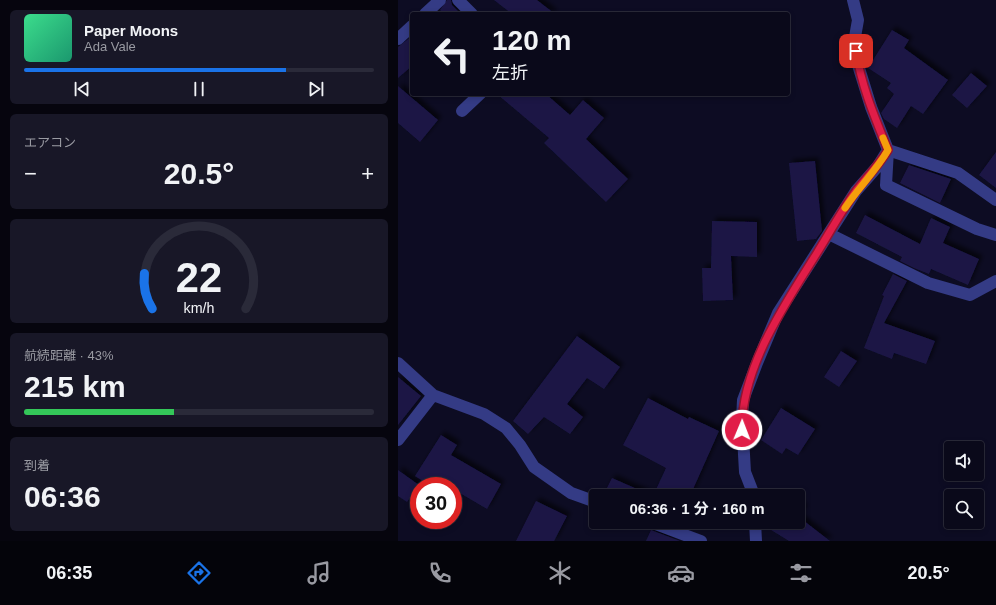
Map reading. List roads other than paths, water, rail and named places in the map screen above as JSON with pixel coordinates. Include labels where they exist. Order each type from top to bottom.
[{"type":"street","points":[[427,12],[440,0]]},
{"type":"street","points":[[458,0],[470,12]]},
{"type":"street","points":[[853,0],[858,20],[855,36],[858,65],[871,107],[888,150],[886,185],[977,229],[996,235]]},
{"type":"street","points":[[398,39],[410,28]]},
{"type":"street","points":[[462,110],[478,96]]},
{"type":"street","points":[[888,150],[958,173],[996,200]]},
{"type":"street","points":[[752,489],[745,472],[742,419],[743,400],[757,363],[778,313],[856,191],[878,166],[888,150]]},
{"type":"street","points":[[829,234],[928,283],[970,295],[996,281]]},
{"type":"street","points":[[398,363],[433,395],[490,418],[506,428],[534,466],[571,493],[589,499]]},
{"type":"street","points":[[398,440],[433,395]]},
{"type":"street","points":[[669,529],[701,541]]},
{"type":"street","points":[[755,529],[756,541]]}]
